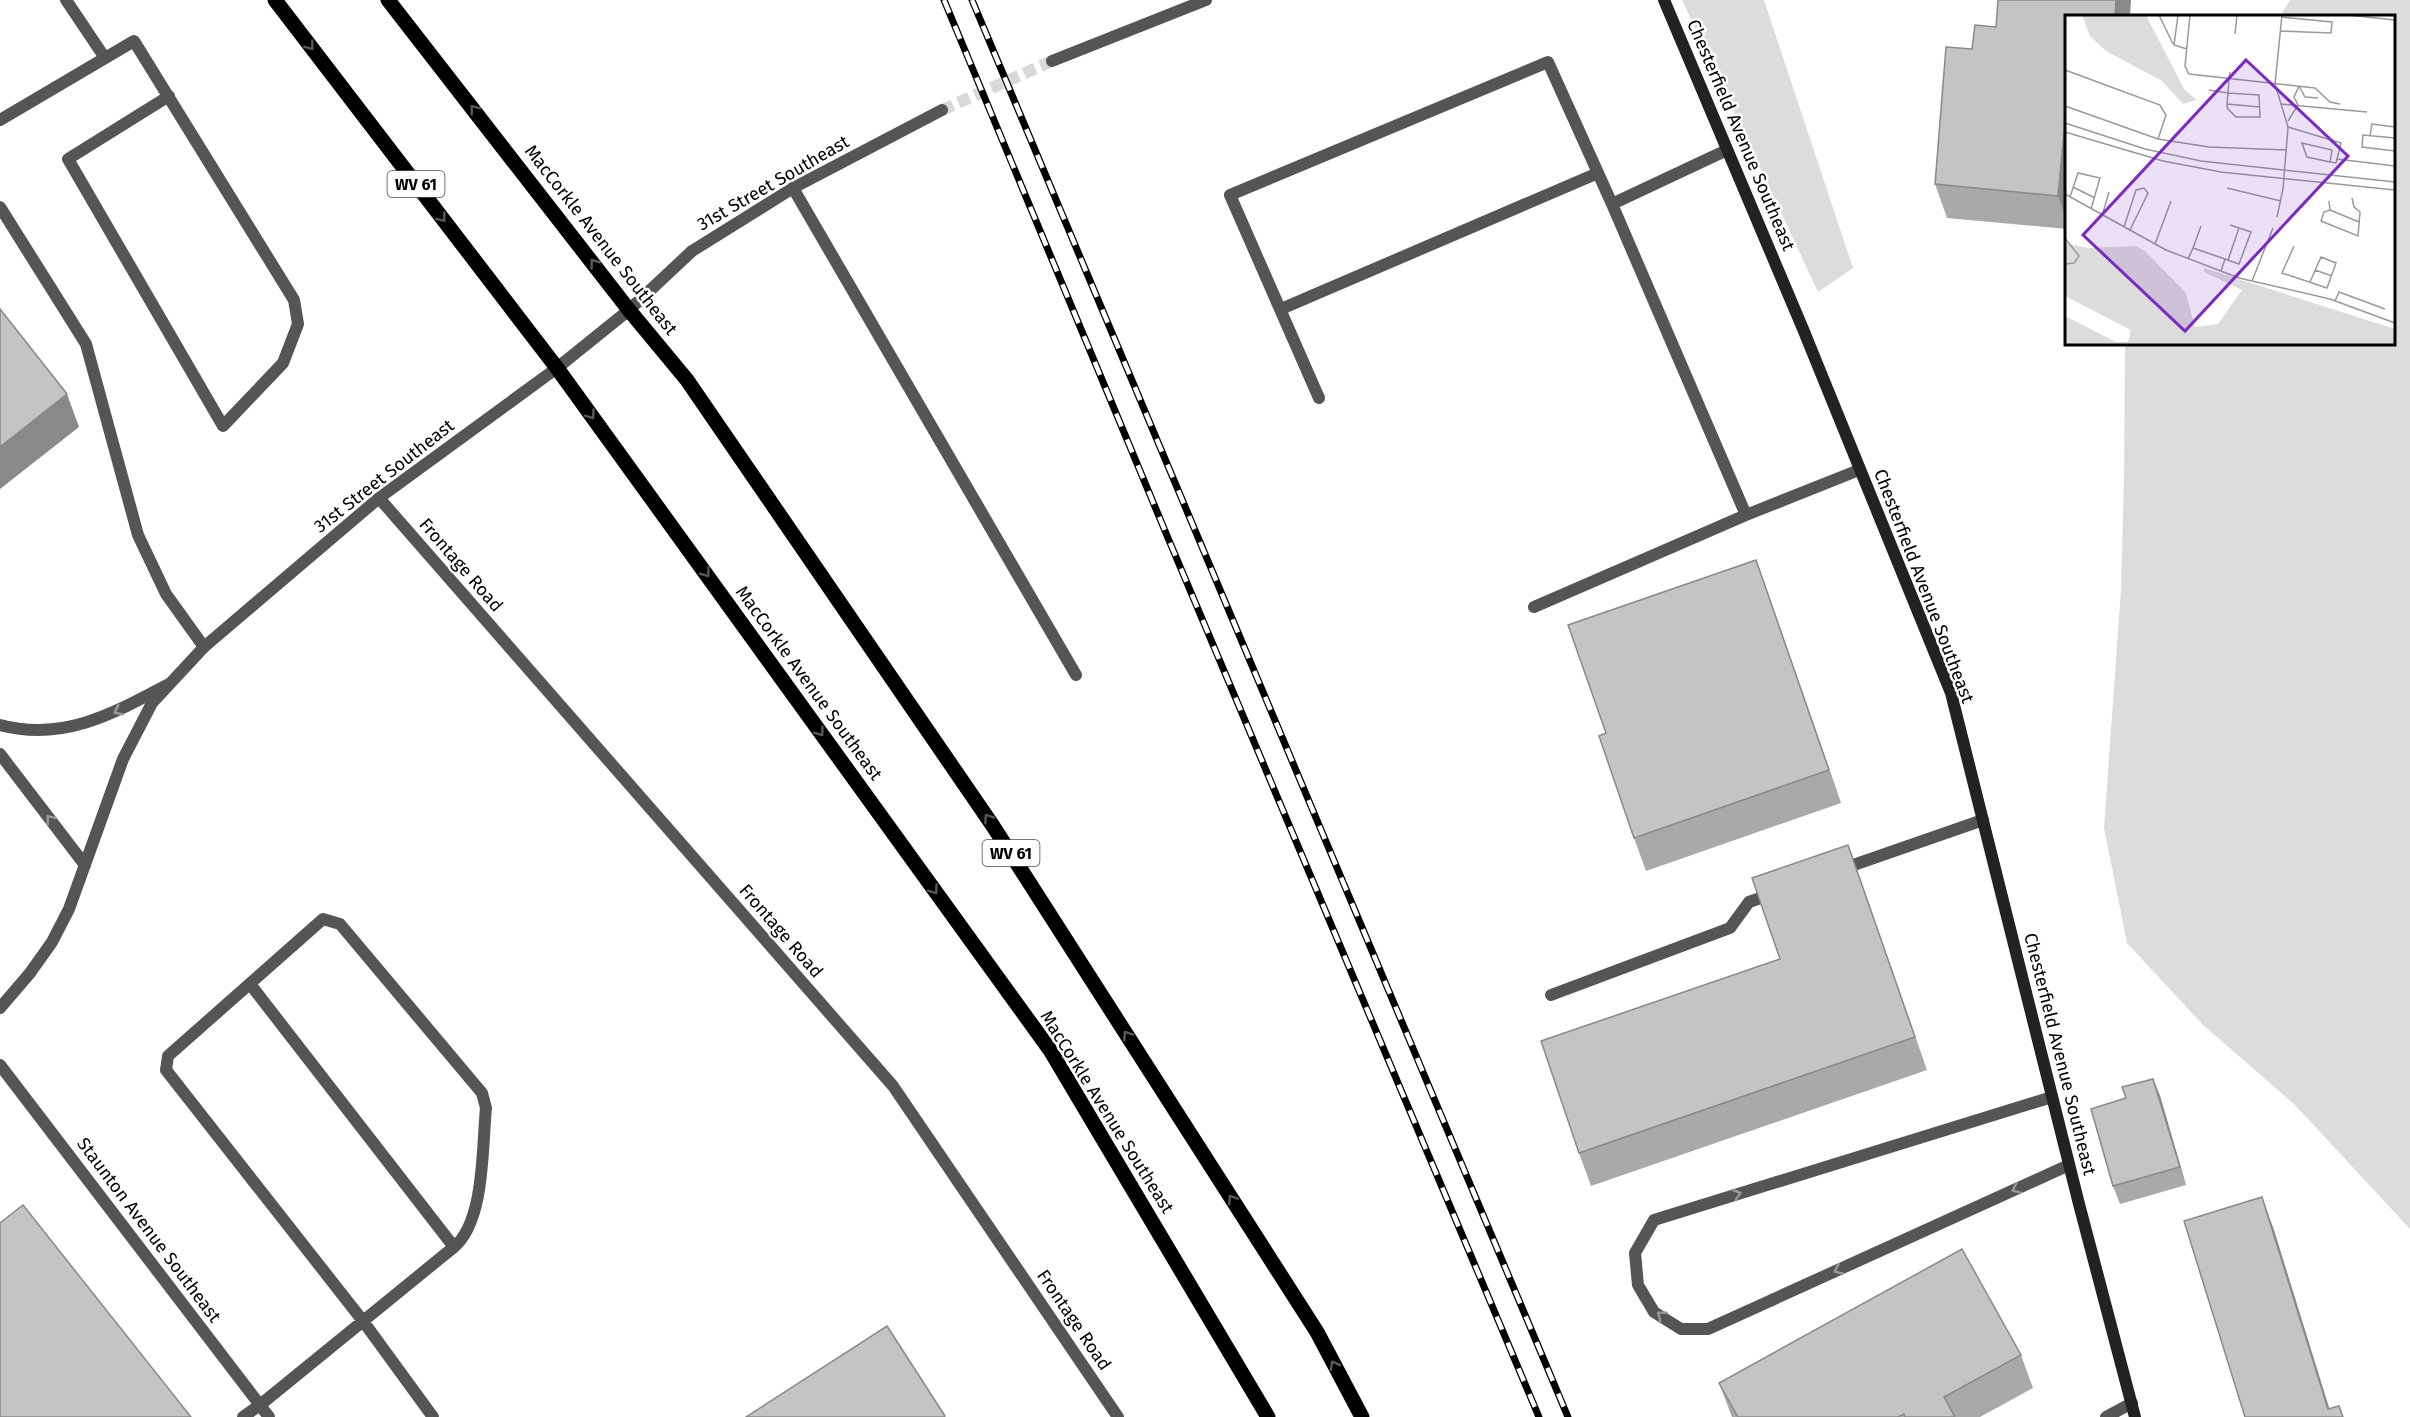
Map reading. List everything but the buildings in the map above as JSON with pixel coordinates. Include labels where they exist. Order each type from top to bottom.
[{"type":"main road","name":"MacCorkle Avenue Southeast","points":[[275,0],[557,368],[1050,1050],[1268,1417]]},
{"type":"main road","name":"MacCorkle Avenue Southeast","points":[[388,0],[629,310],[687,380],[993,826],[1317,1332],[1362,1417]]},
{"type":"street","points":[[66,0],[105,58]]},
{"type":"street","points":[[1052,61],[1206,0]]},
{"type":"street","name":"Chesterfield Avenue Southeast","points":[[1664,0],[1803,329],[1951,693],[2069,1165],[2135,1417]]},
{"type":"street","points":[[0,120],[134,40],[294,300],[298,324],[283,363],[223,426],[68,159],[168,96]]},
{"type":"street","points":[[1319,398],[1230,195],[1548,62],[1612,204],[1746,516]]},
{"type":"street","name":"31st Street Southeast","points":[[0,1008],[30,973],[52,942],[69,909],[123,759],[152,703],[204,647],[379,498],[557,368],[629,310],[692,251],[794,188],[942,110]]},
{"type":"street","points":[[1612,204],[1727,150]]},
{"type":"street","points":[[1281,309],[1598,173]]},
{"type":"street","points":[[794,188],[1076,675]]},
{"type":"street","points":[[0,207],[86,344],[138,535],[166,594],[204,647]]},
{"type":"street","points":[[1533,607],[1859,470]]},
{"type":"street","name":"Frontage Road","points":[[379,498],[893,1086],[1118,1417]]},
{"type":"street","points":[[0,725],[34,731],[103,718],[170,684]]},
{"type":"street","points":[[0,754],[86,865]]},
{"type":"street","points":[[1827,875],[1983,820]]},
{"type":"street","points":[[1551,995],[1730,928],[1749,902],[1782,890]]},
{"type":"street","points":[[243,1417],[260,1405],[363,1321],[454,1247],[464,1238],[476,1209],[486,1108],[482,1093],[340,924],[323,919],[168,1056],[166,1070],[363,1321],[433,1417]]},
{"type":"street","points":[[250,984],[454,1247]]},
{"type":"street","name":"Staunton Avenue Southeast","points":[[0,1065],[269,1417]]},
{"type":"street","points":[[2052,1097],[1654,1220],[1635,1253],[1638,1285],[1654,1312],[1681,1329],[1708,1329],[2069,1165]]},
{"type":"street","points":[[2106,1417],[2132,1403]]},
{"type":"shaded area","points":[[1682,0],[1764,0],[1853,268],[1818,292]]},
{"type":"shaded area","points":[[2290,0],[2410,0],[2410,1229],[2294,1104],[2203,1025],[2127,943],[2104,828],[2121,590],[2125,345],[2395,345],[2395,15],[2281,15]]},
{"type":"tunnel","points":[[942,110],[1052,61]]},
{"type":"railway","points":[[944,0],[1539,1417]]},
{"type":"railway","points":[[972,0],[1568,1417]]}]
